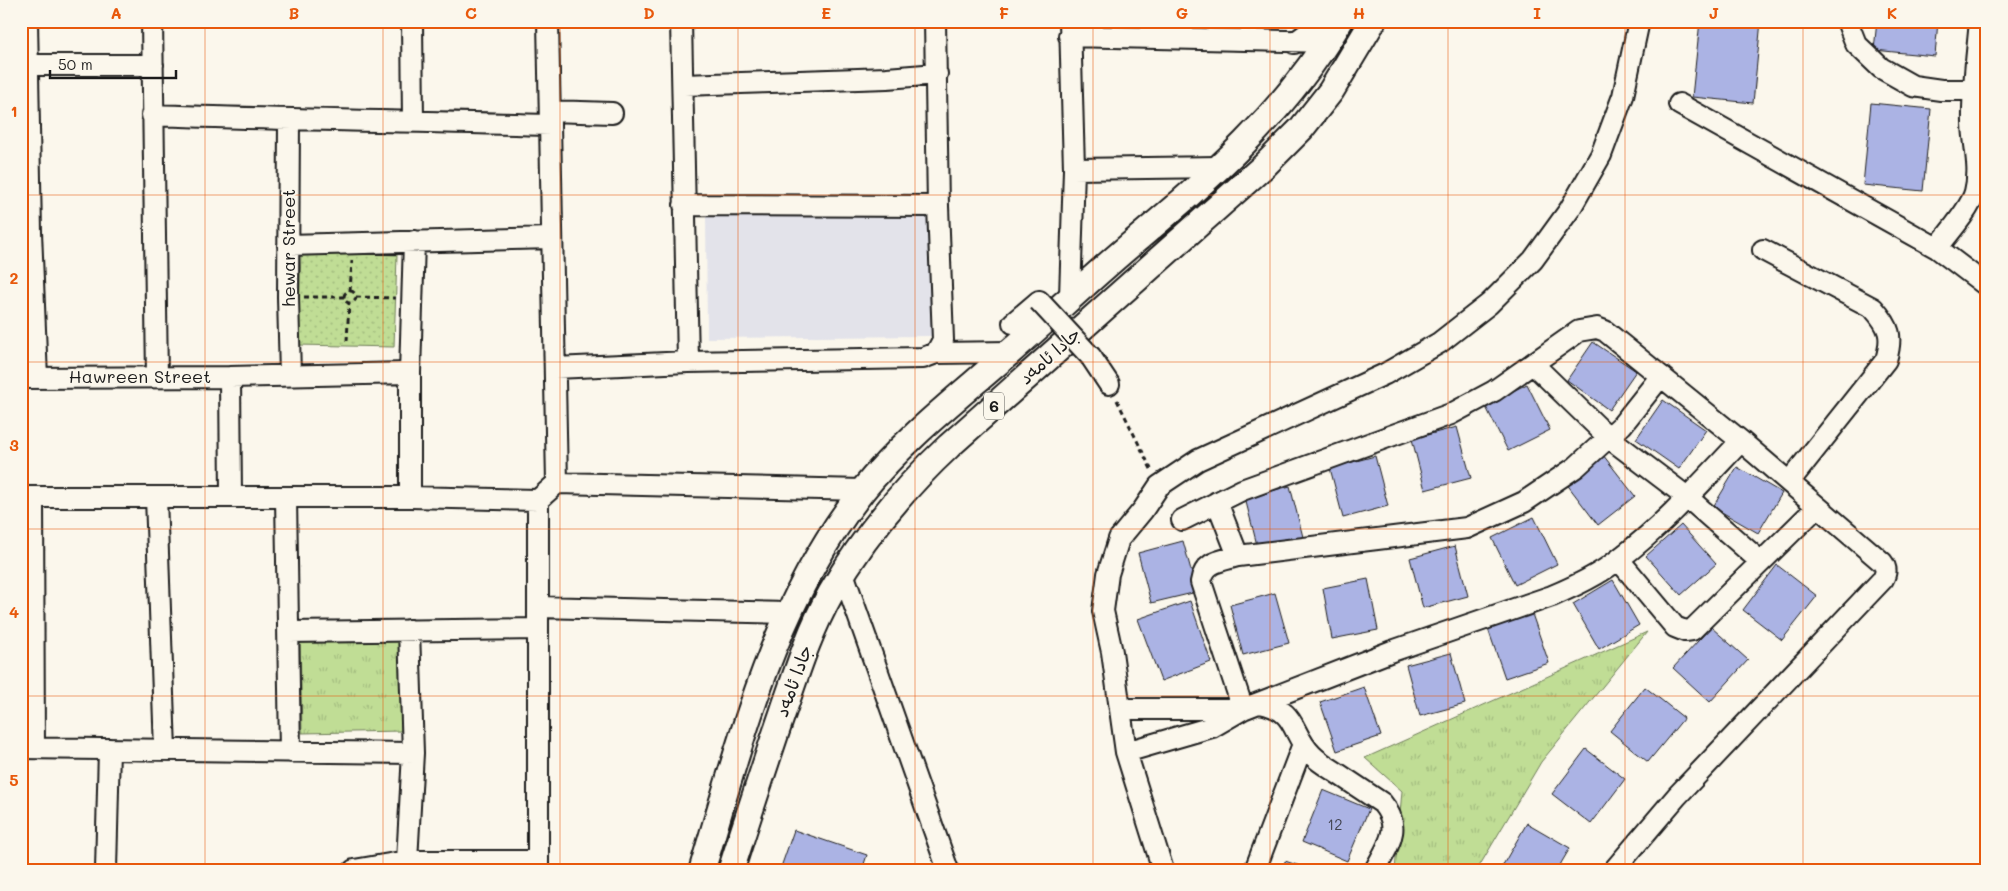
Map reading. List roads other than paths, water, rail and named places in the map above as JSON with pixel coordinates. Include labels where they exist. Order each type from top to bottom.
[{"type":"main road","name":"جادا ئامەد","points":[[702,870],[748,718],[787,613],[813,564],[863,490],[970,385],[1220,167],[1280,107],[1328,42],[1340,21]]},
{"type":"main road","name":"جادا ئامەد","points":[[731,870],[801,659],[818,620],[843,573],[893,502],[920,473],[1265,165],[1301,129],[1341,76],[1373,21]]},
{"type":"street","points":[[27,21],[29,65],[25,93],[29,378]]},
{"type":"street","points":[[152,21],[157,377]]},
{"type":"street","points":[[412,21],[413,121]]},
{"type":"street","points":[[548,21],[558,483]]},
{"type":"street","points":[[681,21],[684,85],[684,205],[688,362]]},
{"type":"street","points":[[935,21],[938,206],[943,340],[936,353]]},
{"type":"street","points":[[1294,43],[1309,32],[1315,21]]},
{"type":"street","points":[[1163,870],[1126,752],[1112,652],[1104,611],[1108,574],[1119,539],[1143,510],[1159,486],[1198,460],[1385,374],[1440,343],[1489,304],[1533,260],[1570,209],[1601,155],[1623,96],[1639,21]]},
{"type":"street","points":[[1847,21],[1856,44],[1881,68],[1913,86],[1941,90],[1980,86]]},
{"type":"street","points":[[1937,248],[1961,217],[1975,194],[1983,170],[1973,125],[1980,86],[1976,64],[1980,21]]},
{"type":"street","points":[[1070,297],[1074,169],[1069,29],[1294,43],[1328,42]]},
{"type":"street","points":[[29,65],[153,65]]},
{"type":"street","points":[[684,85],[887,78],[937,74]]},
{"type":"street","points":[[1679,104],[1937,248],[1987,286]]},
{"type":"street","points":[[152,115],[289,120],[413,121],[550,118],[612,113]]},
{"type":"street","name":"hewar Street","points":[[289,120],[288,297],[290,375]]},
{"type":"street","points":[[1074,169],[1220,167]]},
{"type":"street","points":[[684,205],[938,206]]},
{"type":"street","points":[[288,244],[552,238]]},
{"type":"street","points":[[410,497],[410,373],[414,241]]},
{"type":"street","points":[[1764,250],[1873,308],[1886,322],[1890,334],[1886,360],[1789,482]]},
{"type":"street","points":[[1013,323],[1039,301],[1091,356],[1109,384]]},
{"type":"street","points":[[1182,520],[1242,490],[1451,414],[1494,391],[1579,331],[1597,328],[1605,331],[1661,376],[1882,562],[1886,570],[1884,579],[1684,789],[1614,870]]},
{"type":"street","points":[[555,368],[688,362],[923,358],[936,353],[1010,352]]},
{"type":"street","points":[[1533,364],[1608,438],[1687,497],[1761,562]]},
{"type":"street","points":[[230,377],[410,373]]},
{"type":"street","points":[[1251,706],[1201,582],[1202,574],[1210,564],[1238,556],[1467,528],[1524,502],[1576,467],[1622,425],[1661,376]]},
{"type":"street","name":"Hawreen Street","points":[[29,378],[230,377],[231,497]]},
{"type":"street","points":[[1126,752],[1206,729],[1251,706],[1392,650],[1552,596],[1587,579],[1619,560],[1687,497],[1740,441]]},
{"type":"street","points":[[412,753],[28,748],[27,497],[410,497],[538,500],[558,483],[863,490]]},
{"type":"street","points":[[156,497],[165,750]]},
{"type":"street","points":[[286,497],[290,752]]},
{"type":"street","points":[[354,870],[407,861],[538,866],[538,500]]},
{"type":"street","points":[[1218,502],[1238,556]]},
{"type":"street","points":[[1619,560],[1675,627],[1685,631],[1692,630],[1817,507]]},
{"type":"street","points":[[843,573],[948,870]]},
{"type":"street","points":[[538,607],[787,613]]},
{"type":"street","points":[[289,632],[538,629]]},
{"type":"street","points":[[407,861],[412,753],[409,630]]},
{"type":"street","points":[[1120,709],[1251,706],[1278,709],[1288,715],[1303,744],[1318,760],[1382,803],[1390,813],[1393,824],[1391,839],[1375,870]]},
{"type":"street","points":[[1255,870],[1303,744]]},
{"type":"street","points":[[106,870],[109,749]]}]
